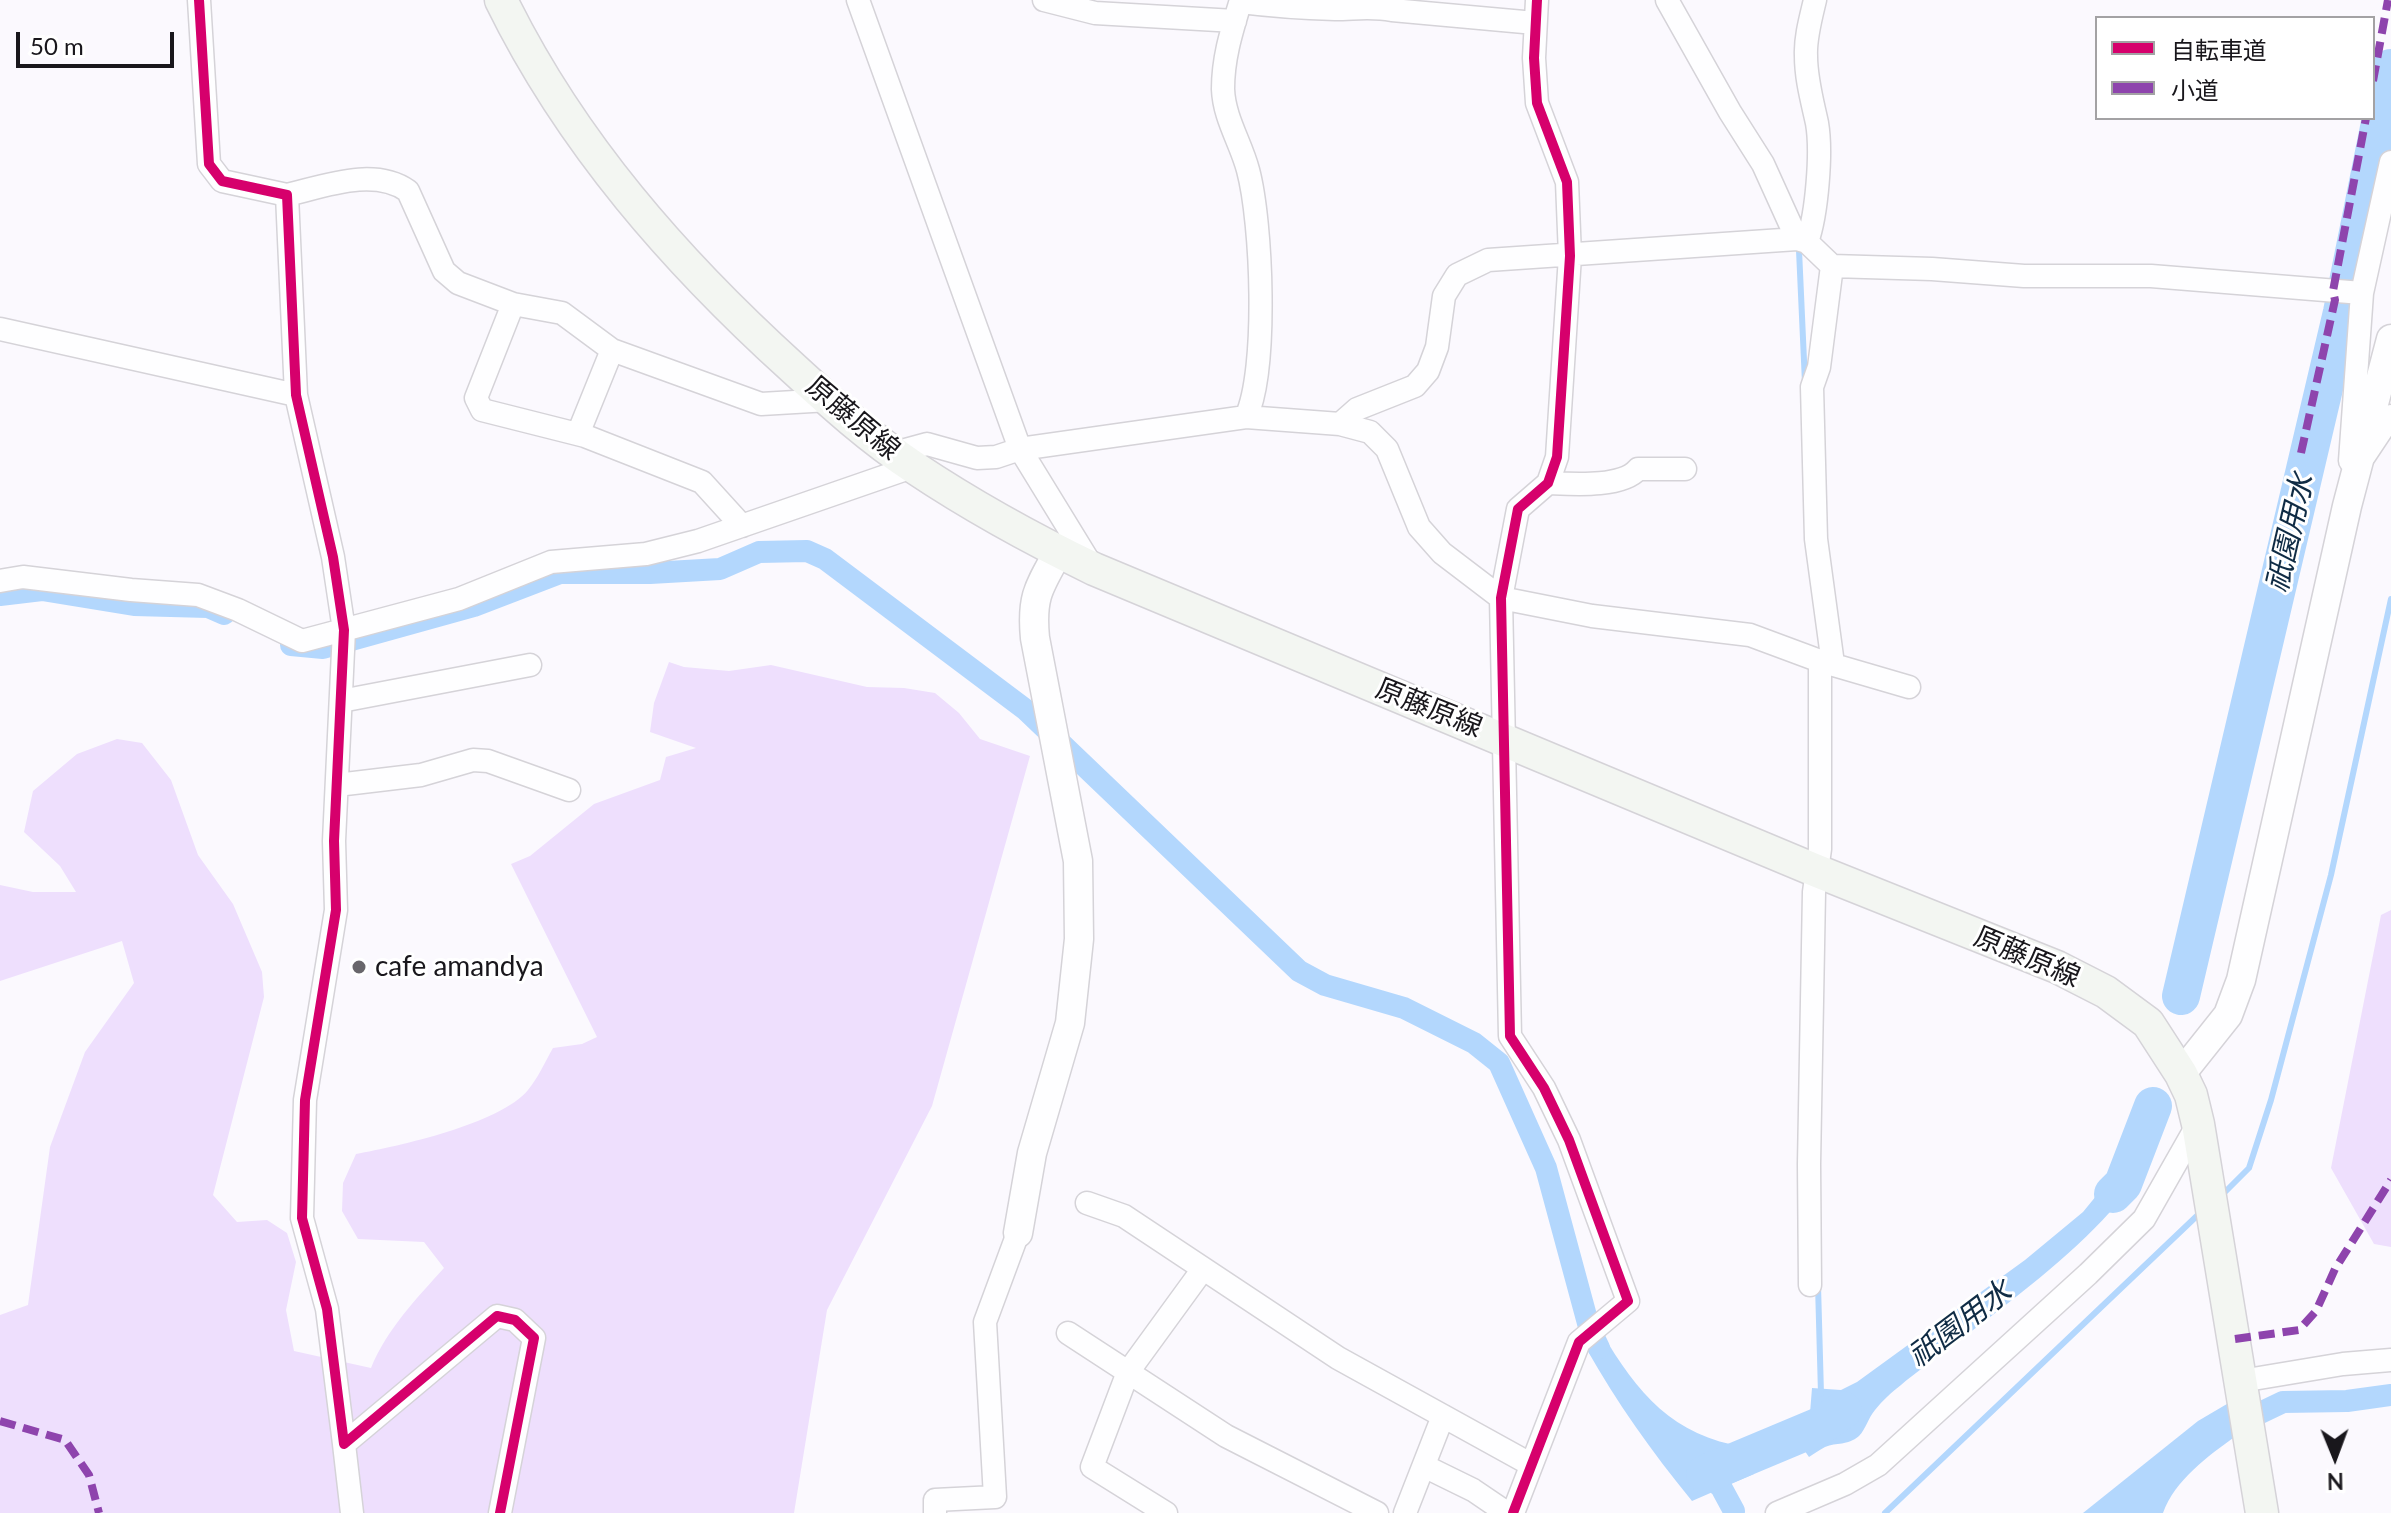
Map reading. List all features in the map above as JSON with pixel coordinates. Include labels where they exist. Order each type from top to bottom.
[{"type":"main road","name":"原藤原線","points":[[501,0],[518,35],[571,123],[661,237],[754,333],[829,400],[903,460],[978,508],[1094,569],[1170,603],[2057,967],[2106,992],[2148,1023],[2181,1074],[2191,1095],[2198,1124],[2262,1513]]},
{"type":"street","points":[[199,0],[209,164],[222,181],[287,195],[346,181],[396,182],[408,191],[444,271],[458,283],[513,304],[562,313],[612,350],[761,404],[829,400]]},
{"type":"street","points":[[858,0],[1020,449],[1094,569]]},
{"type":"street","points":[[1044,0],[1095,13],[1239,7],[1354,9],[1370,6],[1535,23]]},
{"type":"street","points":[[1424,1466],[1473,1490],[1510,1513],[1579,1342],[1628,1301],[1569,1140],[1544,1088],[1510,1036],[1501,598],[1518,509],[1548,483],[1557,457],[1570,256],[1567,182],[1537,103],[1534,58],[1537,0]]},
{"type":"street","points":[[1667,0],[1763,164],[1802,240],[1832,266],[2024,276],[2151,276],[2351,292]]},
{"type":"street","points":[[1802,240],[1815,209],[1819,143],[1808,91],[1805,52],[1815,0]]},
{"type":"street","points":[[1239,7],[1226,48],[1223,92],[1228,116],[1249,171],[1260,263],[1253,402],[1246,417]]},
{"type":"street","points":[[2347,506],[2351,292],[2391,162]]},
{"type":"street","points":[[287,195],[296,395],[333,557],[344,630],[337,785],[336,910],[305,1100],[302,1218],[327,1309],[352,1513]]},
{"type":"street","points":[[1340,424],[1357,409],[1415,386],[1428,371],[1437,347],[1444,296],[1457,275],[1488,260],[1802,240]]},
{"type":"street","points":[[1810,1285],[1809,1164],[1817,871],[1827,662],[1816,539],[1812,387],[1819,367],[1832,266]]},
{"type":"street","points":[[513,304],[476,398],[482,410],[578,434],[702,482],[742,526]]},
{"type":"street","points":[[0,329],[296,395]]},
{"type":"street","points":[[2181,1074],[2228,1015],[2241,980],[2347,506],[2391,339]]},
{"type":"street","points":[[578,434],[612,350]]},
{"type":"street","points":[[2358,467],[2391,416]]},
{"type":"street","points":[[0,581],[23,577],[198,595],[238,610],[302,641],[459,599],[551,562],[646,554],[742,526],[903,460],[927,444],[977,458],[996,457],[1020,449],[1246,417],[1340,424],[1370,432],[1387,449],[1419,527],[1442,553],[1501,598],[1592,616],[1750,635],[1909,687]]},
{"type":"street","points":[[1548,483],[1591,484],[1632,476],[1638,469],[1685,469]]},
{"type":"street","points":[[935,1513],[935,1500],[996,1505],[985,1322],[1018,1233],[1032,1153],[1070,1023],[1079,939],[1078,861],[1035,638],[1033,611],[1035,594],[1059,551]]},
{"type":"street","points":[[341,701],[530,665]]},
{"type":"street","points":[[337,785],[421,775],[473,760],[488,761],[569,790]]},
{"type":"street","points":[[1777,1513],[1845,1484],[1878,1465],[2088,1274],[2144,1219],[2198,1124]]},
{"type":"street","points":[[1087,1203],[1124,1216],[1338,1358],[1530,1464]]},
{"type":"street","points":[[1166,1513],[1092,1467],[1128,1372],[1203,1269]]},
{"type":"street","points":[[344,1444],[497,1316],[515,1320],[534,1338],[500,1513]]},
{"type":"street","points":[[1068,1333],[1226,1436],[1377,1513]]},
{"type":"street","points":[[2243,1391],[2343,1364],[2391,1360]]},
{"type":"street","points":[[1405,1513],[1443,1416]]},
{"type":"shaded area","points":[[669,662],[684,667],[729,671],[771,665],[867,687],[935,693],[959,713],[980,739],[1030,756],[932,1106],[827,1310],[794,1513],[0,1513],[0,1315],[28,1305],[50,1147],[85,1052],[134,983],[122,941],[0,981],[0,885],[33,892],[76,892],[60,866],[24,832],[33,791],[77,754],[117,739],[142,743],[171,780],[198,855],[233,904],[262,972],[264,997],[213,1195],[237,1222],[267,1220],[287,1233],[296,1262],[286,1310],[294,1351],[371,1368],[394,1327],[444,1268],[424,1242],[358,1239],[342,1211],[343,1183],[356,1154],[448,1132],[495,1113],[528,1090],[553,1048],[582,1044],[597,1037],[511,864],[530,856],[594,804],[660,780],[666,757],[696,748],[650,732],[654,703]]},
{"type":"shaded area","points":[[2391,910],[2391,1247],[2374,1244],[2331,1168],[2381,915]]},
{"type":"water","points":[[2121,1144],[2143,1155],[2133,1182],[2110,1212],[2040,1278],[1891,1394],[1873,1413],[1859,1436],[1825,1447],[1809,1457],[1802,1447],[1798,1430],[1810,1413],[1812,1388],[1841,1390],[1857,1382],[2025,1260],[2083,1212],[2110,1179]]},
{"type":"water","points":[[1602,1333],[1629,1375],[1660,1408],[1697,1433],[1745,1447],[1754,1474],[1692,1501],[1636,1427],[1586,1348]]},
{"type":"water","points":[[2232,1401],[2236,1436],[2184,1479],[2163,1513],[2083,1513],[2198,1421]]},
{"type":"waterway","name":"祇園用水","points":[[2181,996],[2342,312],[2391,68]]},
{"type":"waterway","name":"祇園用水","points":[[2388,90],[2391,86]]},
{"type":"waterway","points":[[1799,250],[1805,383]]},
{"type":"waterway","points":[[291,645],[323,648],[474,606],[560,573],[720,569],[759,552],[807,551],[825,559],[1026,710],[1299,971],[1325,985],[1404,1008],[1474,1043],[1499,1063],[1546,1168],[1589,1327],[1599,1348]]},
{"type":"waterway","points":[[0,595],[42,590],[134,605],[208,607],[224,614]]},
{"type":"waterway","points":[[2219,1198],[2249,1168],[2271,1100],[2331,875],[2391,599]]},
{"type":"waterway","name":"祇園用水","points":[[2113,1194],[2123,1184],[2153,1106]]},
{"type":"waterway","points":[[1885,1513],[2201,1212]]},
{"type":"waterway","points":[[1818,1285],[1821,1394]]},
{"type":"waterway","points":[[2235,1425],[2283,1402],[2347,1401],[2391,1395]]},
{"type":"waterway","name":"祇園用水","points":[[1705,1474],[1822,1425],[1843,1410]]},
{"type":"waterway","points":[[1701,1471],[1721,1487],[1734,1511]]},
{"type":"marked path","points":[[2375,70],[2388,0]]},
{"type":"marked path","points":[[2301,453],[2335,300],[2333,291],[2366,120]]},
{"type":"marked path","points":[[2235,1339],[2299,1330],[2316,1311],[2335,1269],[2391,1180]]},
{"type":"marked path","points":[[0,1421],[65,1440],[89,1475],[99,1513]]},
{"type":"cycle path","points":[[199,0],[209,164],[222,181],[287,195],[296,395],[333,557],[344,630],[334,841],[336,910],[305,1100],[302,1218],[327,1309],[344,1444],[497,1316],[515,1320],[534,1338],[500,1513]]},
{"type":"cycle path","points":[[1513,1513],[1579,1342],[1628,1301],[1569,1140],[1544,1088],[1510,1036],[1501,598],[1518,509],[1548,483],[1557,457],[1570,256],[1567,182],[1537,103],[1534,58],[1537,0]]},
{"type":"place","name":"cafe amandya","points":[[359,967]]}]
